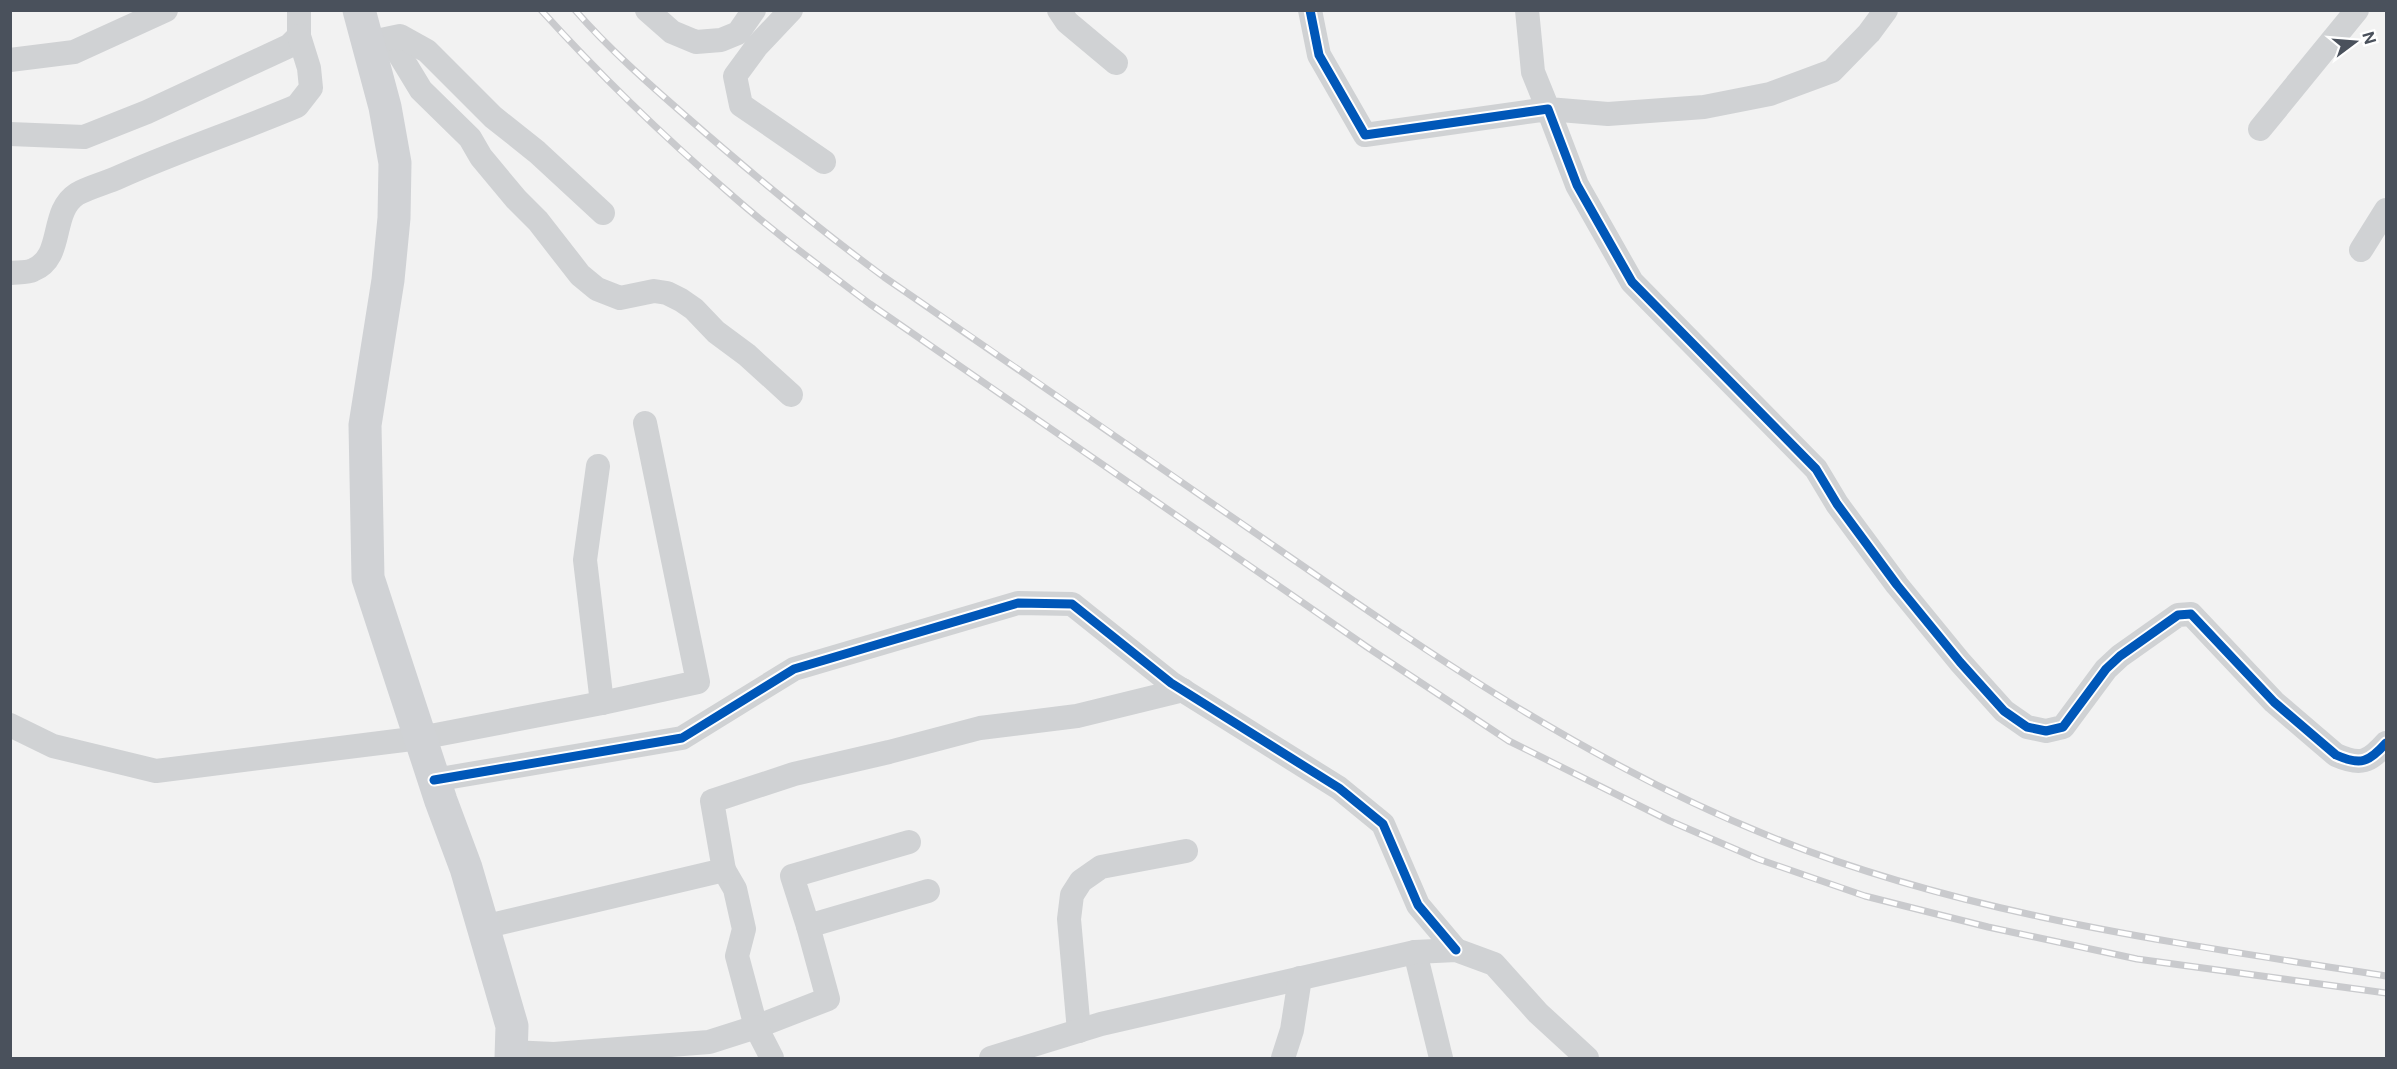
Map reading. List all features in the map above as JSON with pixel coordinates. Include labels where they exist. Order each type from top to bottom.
[{"type":"street","points":[[10,60],[74,52],[165,10]]},
{"type":"street","points":[[10,273],[33,270],[46,260],[53,247],[57,223],[64,205],[77,194],[297,106],[311,88],[309,68],[299,36],[298,10]]},
{"type":"street","points":[[647,10],[672,32],[696,42],[721,40],[738,33],[754,10]]},
{"type":"street","points":[[791,10],[757,46],[735,76],[736,88],[741,105],[824,162]]},
{"type":"street","points":[[1059,10],[1067,22],[1116,63]]},
{"type":"street","points":[[1310,10],[1319,55],[1365,135],[1548,109],[1608,114],[1704,107],[1770,94],[1832,70],[1869,33],[1886,10]]},
{"type":"street","points":[[1527,10],[1533,72],[1576,185],[1632,282],[1816,469],[1837,504],[1897,585],[1960,662],[2004,711],[2027,727],[2046,731],[2063,727],[2106,669],[2120,656],[2178,615],[2191,614],[2274,702],[2336,755],[2348,760],[2364,761],[2374,757],[2386,743]]},
{"type":"street","points":[[2260,129],[2357,10]]},
{"type":"street","points":[[372,29],[400,36],[427,51],[493,117],[537,152],[603,213]]},
{"type":"street","points":[[372,29],[421,90],[470,138],[481,157],[538,221],[580,275],[597,289],[620,298],[654,291],[667,293],[681,300],[694,309],[716,332],[747,355],[790,395]]},
{"type":"street","points":[[372,29],[395,163],[394,218],[388,280],[364,425],[368,578],[434,780],[466,868],[512,1026],[511,1055],[554,1054],[709,1042],[756,1027],[828,999],[792,876],[909,842]]},
{"type":"street","points":[[10,134],[84,137],[147,112],[289,46],[299,36]]},
{"type":"street","points":[[2361,250],[2386,210]]},
{"type":"street","points":[[10,725],[53,746],[156,771],[420,738],[602,704],[698,682],[645,423]]},
{"type":"street","points":[[598,466],[585,560],[602,704]]},
{"type":"street","points":[[434,780],[682,738],[794,669],[1018,603],[1072,604],[1183,690],[1339,788],[1383,824],[1418,905],[1455,950]]},
{"type":"street","points":[[772,1059],[756,1027],[737,956],[744,929],[735,889],[724,870],[712,801],[794,774],[980,728],[1077,716],[1183,690]]},
{"type":"street","points":[[1079,1031],[1069,919],[1072,895],[1081,881],[1101,867],[1186,851]]},
{"type":"street","points":[[483,927],[724,870]]},
{"type":"street","points":[[808,926],[928,891]]},
{"type":"street","points":[[991,1059],[1101,1024],[1415,952],[1455,950],[1494,964],[1538,1013],[1587,1059]]},
{"type":"street","points":[[1415,952],[1442,1059]]},
{"type":"street","points":[[1283,1059],[1293,1030],[1300,978]]},
{"type":"railway","points":[[541,10],[631,104],[727,191],[797,249],[870,304],[1367,647],[1509,741],[1670,821],[1758,859],[1865,896],[1988,927],[2137,959],[2386,993]]},
{"type":"railway","points":[[575,10],[630,66],[712,139],[884,277],[1452,667],[1513,705],[1638,776],[1769,836],[1844,864],[1919,887],[2073,924],[2386,976]]},
{"type":"cycle path","points":[[1310,10],[1319,55],[1365,135],[1548,109],[1577,185],[1632,282],[1816,469],[1837,504],[1897,585],[1960,662],[2004,711],[2027,727],[2046,731],[2063,727],[2106,669],[2120,656],[2178,615],[2191,614],[2274,702],[2336,755],[2352,760],[2364,760],[2375,754],[2386,743]]},
{"type":"cycle path","points":[[434,780],[682,738],[794,669],[1018,603],[1072,604],[1171,683],[1339,788],[1383,824],[1418,905],[1456,950]]}]
